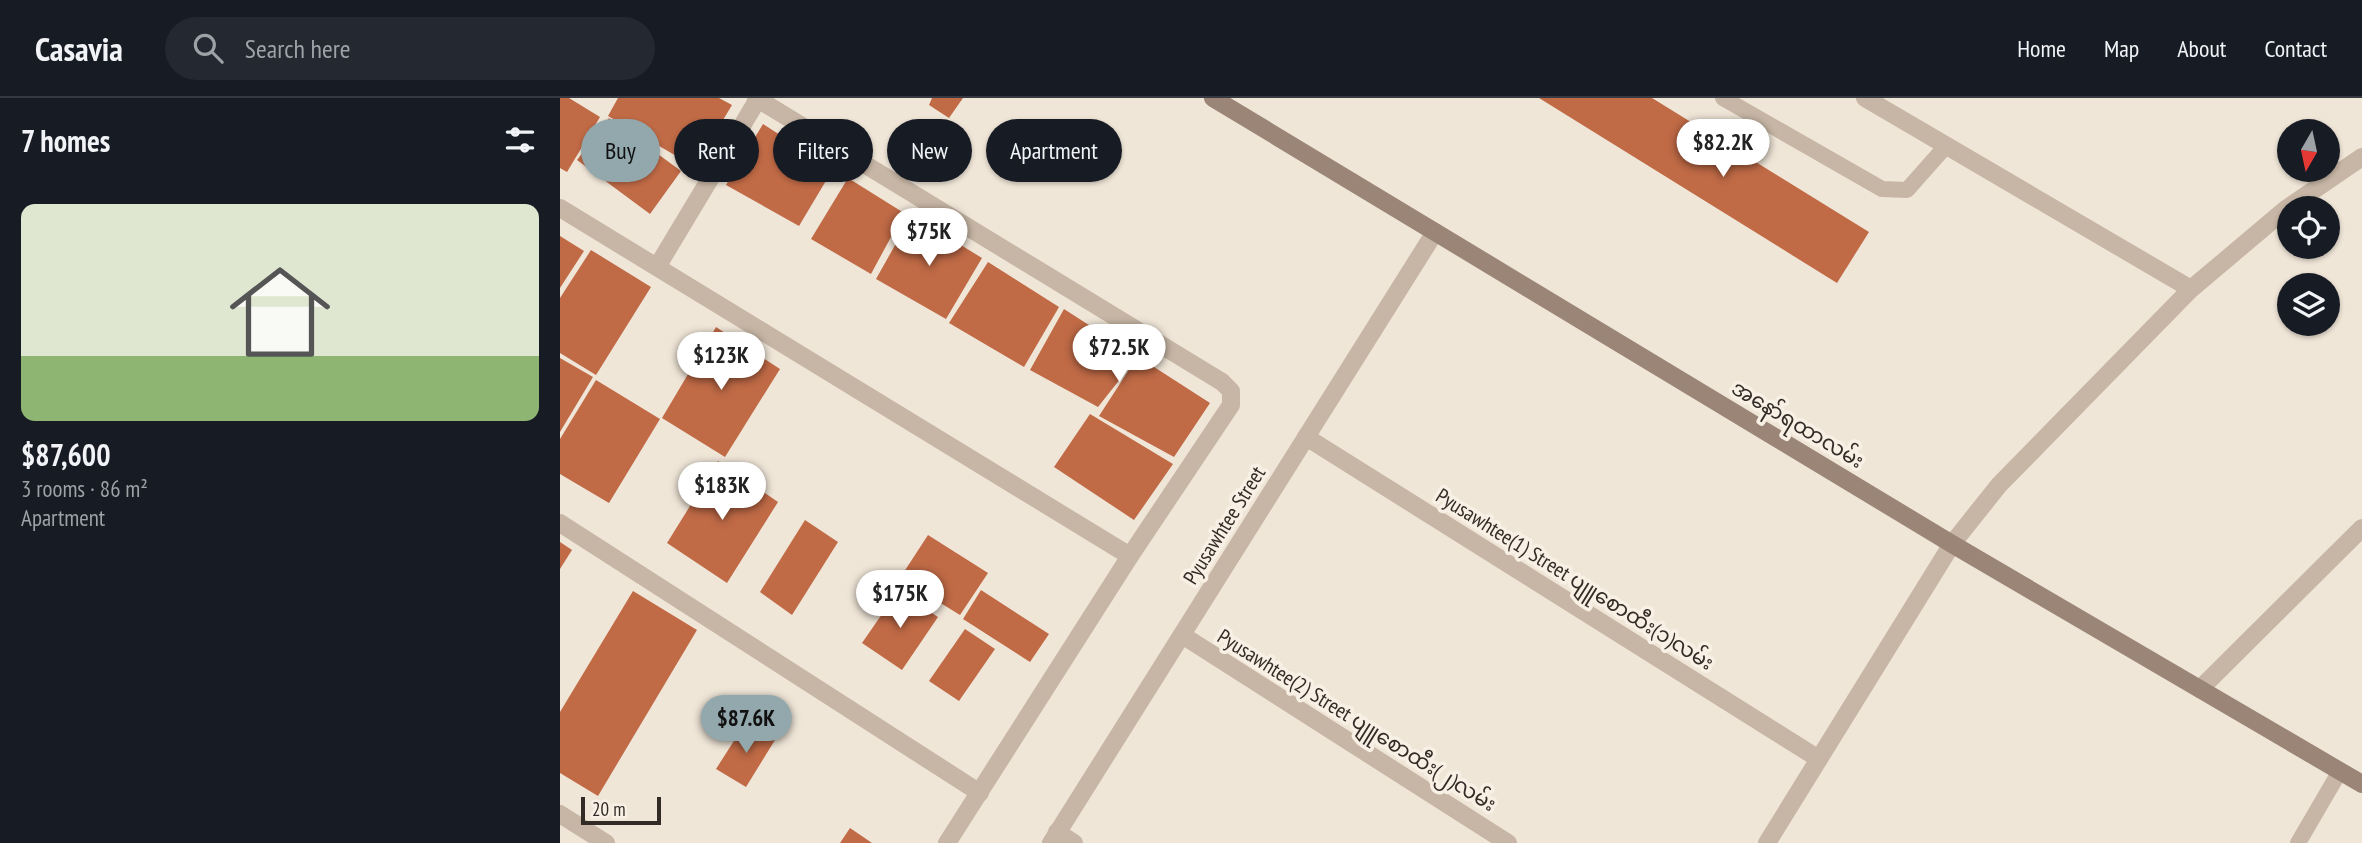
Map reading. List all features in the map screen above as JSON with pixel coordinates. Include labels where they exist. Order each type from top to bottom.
[{"type":"main road","name":"အနော်ရထာလမ်း","points":[[1213,98],[1952,544],[2362,784]]},
{"type":"street","points":[[1864,98],[2191,289]]},
{"type":"street","points":[[657,267],[757,99],[1222,382],[1231,391],[1231,405],[1130,556],[947,843]]},
{"type":"street","points":[[1767,843],[1952,544],[1999,485],[2191,289],[2286,209],[2362,157]]},
{"type":"street","points":[[560,208],[1130,556]]},
{"type":"street","name":"Pyusawhtee Street","points":[[1054,838],[1435,232]]},
{"type":"street","name":"Pyusawhtee(1) Street ပျူစောထီး(၁)လမ်း","points":[[1306,437],[1819,759]]},
{"type":"street","points":[[560,523],[980,793]]},
{"type":"street","points":[[2200,689],[2362,528]]},
{"type":"street","name":"Pyusawhtee(2) Street ပျူစောထီး(၂)လမ်း","points":[[1182,635],[1508,843]]},
{"type":"street","points":[[560,814],[606,843]]},
{"type":"street","points":[[1054,838],[1074,843]]},
{"type":"lane","points":[[1723,98],[1882,189],[1907,190],[1946,146]]},
{"type":"lane","points":[[2298,843],[2340,771]]},
{"type":"building","points":[[560,98],[569,98],[600,117],[581,119],[581,149],[567,172],[560,168]]},
{"type":"building","points":[[618,98],[719,98],[732,105],[724,119],[674,119],[674,155],[660,146],[660,119],[613,119],[608,116]]},
{"type":"building","points":[[932,98],[963,98],[949,118],[929,105]]},
{"type":"building","points":[[1539,98],[1652,98],[1869,232],[1837,283]]},
{"type":"building","points":[[763,124],[773,130],[773,182],[825,182],[799,226],[726,185],[728,182],[759,182],[759,131]]},
{"type":"building","points":[[660,156],[674,166],[674,181],[650,214],[607,182],[660,182]]},
{"type":"building","points":[[846,182],[854,182],[904,213],[871,274],[811,239]]},
{"type":"building","points":[[912,215],[982,258],[946,319],[876,279]]},
{"type":"building","points":[[560,236],[584,251],[560,288]]},
{"type":"building","points":[[591,250],[651,287],[596,375],[560,353],[560,298]]},
{"type":"building","points":[[988,262],[1059,307],[1024,367],[949,323]]},
{"type":"building","points":[[1064,309],[1210,403],[1174,457],[1099,416],[1136,359],[1098,407],[1030,370]]},
{"type":"building","points":[[716,327],[780,369],[725,457],[662,418]]},
{"type":"building","points":[[560,358],[593,377],[560,432]]},
{"type":"building","points":[[596,380],[660,419],[609,503],[560,474],[560,439]]},
{"type":"building","points":[[1090,414],[1173,464],[1134,520],[1054,467]]},
{"type":"building","points":[[718,461],[778,502],[727,583],[667,543]]},
{"type":"building","points":[[805,520],[838,542],[792,615],[760,592]]},
{"type":"building","points":[[928,535],[988,573],[960,615],[900,578]]},
{"type":"building","points":[[560,542],[572,550],[560,569]]},
{"type":"building","points":[[981,590],[1049,634],[1030,662],[963,619]]},
{"type":"building","points":[[633,591],[697,630],[598,796],[560,773],[560,712]]},
{"type":"building","points":[[898,591],[938,617],[902,670],[862,643]]},
{"type":"building","points":[[965,629],[995,649],[959,701],[929,681]]},
{"type":"building","points":[[746,722],[775,740],[746,787],[716,769]]},
{"type":"building","points":[[850,828],[872,843],[840,843]]}]
